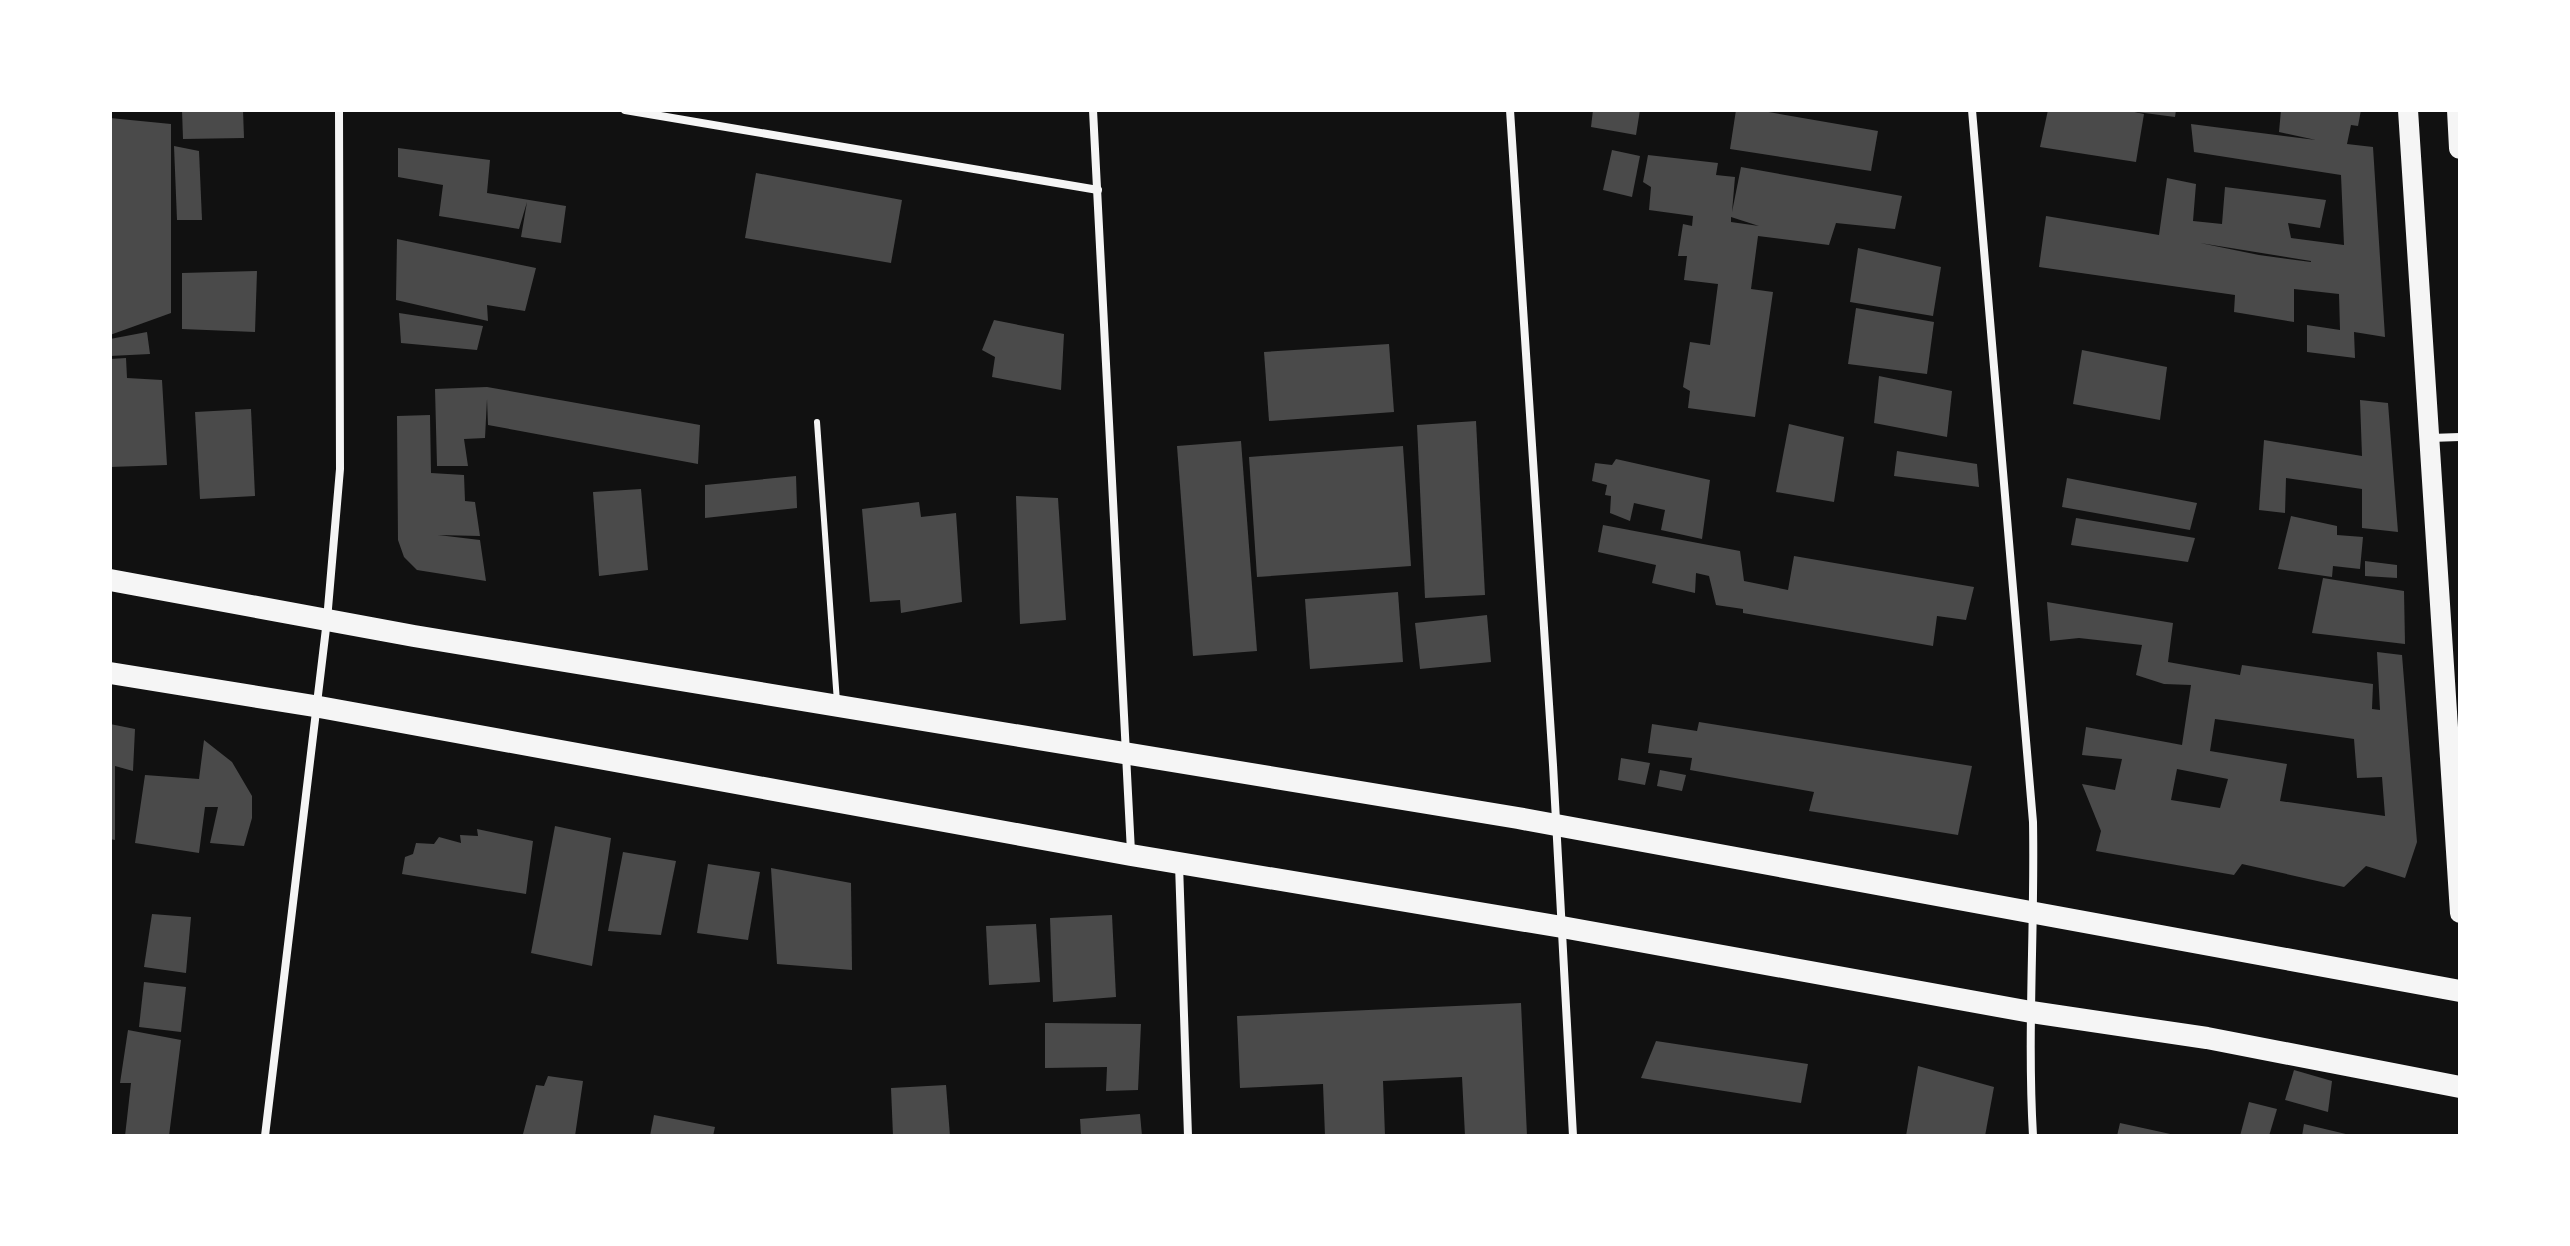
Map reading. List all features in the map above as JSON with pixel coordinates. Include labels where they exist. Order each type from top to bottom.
[{"type":"highway","points":[[2458,110],[2460,148]]},
{"type":"highway","points":[[110,580],[1126,756],[1557,826],[2460,991]]},
{"type":"highway","points":[[110,673],[314,706],[1131,855],[1562,927],[2031,1012],[2207,1038],[2460,1087]]},
{"type":"main road","points":[[2408,110],[2460,913]]},
{"type":"street","points":[[265,1136],[314,706],[327,620],[340,469],[339,110]]},
{"type":"street","points":[[625,110],[1098,190]]},
{"type":"street","points":[[1093,110],[1131,855]]},
{"type":"street","points":[[1510,110],[1557,826],[1573,1136]]},
{"type":"street","points":[[1972,110],[2033,822],[2034,914],[2029,1063],[2033,1136]]},
{"type":"street","points":[[2429,438],[2460,437]]},
{"type":"street","points":[[1179,863],[1188,1136]]},
{"type":"lane","points":[[817,422],[837,706]]},
{"type":"building","points":[[182,110],[243,110],[244,138],[183,139]]},
{"type":"building","points":[[1593,110],[1640,110],[1636,135],[1591,127]]},
{"type":"building","points":[[1736,110],[1757,110],[1878,131],[1871,171],[1730,149]]},
{"type":"building","points":[[2048,110],[2125,110],[2144,114],[2136,162],[2040,147]]},
{"type":"building","points":[[2137,110],[2176,110],[2175,117]]},
{"type":"building","points":[[2281,110],[2361,110],[2358,126],[2351,125],[2347,144],[2373,147],[2385,337],[2354,332],[2355,358],[2307,352],[2307,325],[2340,330],[2339,294],[2294,289],[2294,322],[2234,312],[2235,295],[2039,267],[2046,216],[2159,235],[2167,178],[2196,184],[2193,221],[2222,224],[2225,187],[2326,200],[2320,228],[2288,223],[2291,238],[2344,245],[2341,175],[2194,152],[2191,124],[2316,140],[2279,132]],"holes":[[[2200,243],[2311,261],[2259,255]]]},
{"type":"building","points":[[110,118],[171,124],[171,313],[110,335]]},
{"type":"building","points":[[174,146],[199,151],[202,220],[177,220]]},
{"type":"building","points":[[398,148],[490,160],[487,193],[566,206],[561,243],[521,237],[527,202],[519,229],[439,216],[443,185],[398,177]]},
{"type":"building","points":[[1612,150],[1640,156],[1632,197],[1603,190]]},
{"type":"building","points":[[1648,155],[1718,163],[1716,175],[1735,177],[1732,212],[1741,167],[1902,196],[1895,229],[1836,223],[1829,245],[1758,236],[1751,289],[1773,292],[1755,417],[1688,408],[1690,391],[1683,387],[1690,342],[1710,345],[1718,284],[1684,280],[1687,256],[1678,256],[1683,224],[1692,226],[1693,216],[1649,210],[1651,187],[1643,182]],"holes":[[[1731,217],[1759,226],[1731,222]]]},
{"type":"building","points":[[756,173],[902,200],[891,263],[745,238]]},
{"type":"building","points":[[397,239],[536,268],[525,311],[487,305],[488,321],[396,300]]},
{"type":"building","points":[[1858,248],[1941,267],[1933,316],[1850,302]]},
{"type":"building","points":[[257,271],[255,332],[182,329],[182,273]]},
{"type":"building","points":[[1856,308],[1934,322],[1927,374],[1848,364]]},
{"type":"building","points":[[399,313],[483,326],[477,350],[401,343]]},
{"type":"building","points":[[994,320],[1064,334],[1061,390],[992,377],[995,357],[982,350]]},
{"type":"building","points":[[147,332],[150,354],[110,356],[110,339]]},
{"type":"building","points":[[1389,344],[1394,412],[1269,421],[1264,352]]},
{"type":"building","points":[[2082,350],[2167,367],[2160,420],[2073,404]]},
{"type":"building","points":[[126,358],[127,378],[162,380],[167,465],[110,467],[110,359]]},
{"type":"building","points":[[1879,376],[1952,391],[1947,437],[1874,423]]},
{"type":"building","points":[[487,387],[700,425],[698,464],[488,425],[487,399],[485,438],[464,439],[468,466],[437,466],[435,389]]},
{"type":"building","points":[[2360,400],[2388,403],[2398,532],[2362,528],[2362,489],[2286,478],[2285,513],[2259,510],[2264,440],[2362,456]]},
{"type":"building","points":[[251,409],[255,496],[200,499],[195,412]]},
{"type":"building","points":[[430,415],[431,473],[464,475],[465,501],[475,502],[480,536],[438,535],[480,540],[486,581],[417,570],[404,557],[398,540],[397,416]]},
{"type":"building","points":[[1476,421],[1485,595],[1425,598],[1417,425]]},
{"type":"building","points":[[1789,424],[1844,437],[1834,502],[1776,492]]},
{"type":"building","points":[[1241,441],[1257,651],[1193,656],[1177,446]]},
{"type":"building","points":[[1403,446],[1411,566],[1257,577],[1249,457]]},
{"type":"building","points":[[1897,451],[1977,464],[1979,487],[1894,476]]},
{"type":"building","points":[[1616,459],[1710,480],[1702,539],[1661,530],[1665,510],[1634,503],[1630,521],[1610,513],[1611,496],[1605,495],[1607,485],[1592,481],[1595,463],[1612,465]]},
{"type":"building","points":[[796,476],[797,508],[705,518],[705,485]]},
{"type":"building","points":[[2067,478],[2197,503],[2190,530],[2062,507]]},
{"type":"building","points":[[641,489],[648,570],[599,576],[593,492]]},
{"type":"building","points":[[1016,496],[1058,498],[1066,620],[1020,624]]},
{"type":"building","points":[[919,502],[921,517],[956,513],[962,602],[901,613],[900,600],[870,602],[862,509]]},
{"type":"building","points":[[2291,516],[2337,526],[2337,535],[2363,537],[2360,569],[2333,566],[2332,577],[2278,569]]},
{"type":"building","points":[[2076,518],[2195,538],[2188,562],[2071,545]]},
{"type":"building","points":[[1603,525],[1740,551],[1744,581],[1788,590],[1794,556],[1974,587],[1966,620],[1937,616],[1933,646],[1743,613],[1743,609],[1716,605],[1709,576],[1696,573],[1695,593],[1652,583],[1656,565],[1598,552]]},
{"type":"building","points":[[2365,561],[2397,565],[2397,578],[2365,576]]},
{"type":"building","points":[[2323,578],[2404,591],[2405,644],[2312,633]]},
{"type":"building","points":[[1398,592],[1403,662],[1310,669],[1305,599]]},
{"type":"building","points":[[2047,602],[2173,623],[2168,662],[2240,675],[2242,665],[2373,684],[2372,709],[2380,710],[2377,652],[2402,655],[2417,842],[2405,878],[2366,866],[2344,887],[2242,864],[2234,875],[2096,851],[2101,831],[2082,784],[2115,790],[2122,759],[2082,755],[2086,727],[2182,745],[2191,685],[2164,684],[2136,675],[2142,645],[2079,638],[2050,641]],"holes":[[[2215,719],[2354,739],[2357,778],[2382,777],[2385,816],[2280,801],[2287,764],[2210,751]],[[2177,769],[2228,779],[2220,808],[2171,800]]]},
{"type":"building","points":[[1487,615],[1491,662],[1420,669],[1415,623]]},
{"type":"building","points":[[1699,722],[1972,766],[1958,835],[1809,811],[1814,792],[1690,770],[1692,758],[1648,753],[1652,724],[1697,731]]},
{"type":"building","points":[[110,724],[135,729],[133,771],[115,766],[115,840],[110,839]]},
{"type":"building","points":[[204,740],[232,762],[252,796],[252,818],[244,846],[210,843],[218,807],[205,807],[199,853],[135,843],[145,775],[199,779]]},
{"type":"building","points":[[1621,758],[1650,763],[1645,785],[1618,780]]},
{"type":"building","points":[[1660,770],[1686,775],[1682,791],[1657,786]]},
{"type":"building","points":[[555,826],[611,838],[592,966],[531,953]]},
{"type":"building","points":[[477,829],[533,841],[526,894],[402,874],[405,857],[413,854],[416,843],[434,844],[439,837],[461,843],[460,835],[478,836]]},
{"type":"building","points":[[623,852],[676,861],[661,935],[608,931]]},
{"type":"building","points":[[708,864],[760,872],[748,940],[697,933]]},
{"type":"building","points":[[771,868],[851,883],[852,970],[777,964]]},
{"type":"building","points":[[152,914],[191,917],[186,973],[144,967]]},
{"type":"building","points":[[1112,915],[1116,997],[1053,1002],[1050,918]]},
{"type":"building","points":[[1036,924],[1040,982],[989,985],[986,926]]},
{"type":"building","points":[[144,982],[186,987],[181,1032],[139,1027]]},
{"type":"building","points":[[1521,1003],[1527,1136],[1465,1136],[1462,1077],[1383,1081],[1385,1136],[1325,1136],[1323,1084],[1240,1088],[1237,1016]]},
{"type":"building","points":[[1045,1023],[1141,1024],[1138,1090],[1106,1091],[1107,1067],[1045,1068]]},
{"type":"building","points":[[128,1030],[181,1040],[169,1136],[125,1136],[131,1083],[120,1083]]},
{"type":"building","points":[[1656,1041],[1808,1064],[1801,1103],[1641,1078]]},
{"type":"building","points":[[1918,1066],[1994,1087],[1985,1136],[1906,1136]]},
{"type":"building","points":[[2294,1070],[2332,1081],[2328,1112],[2285,1100]]},
{"type":"building","points":[[548,1076],[583,1081],[575,1136],[523,1134],[536,1085],[544,1086]]},
{"type":"building","points":[[946,1085],[950,1136],[893,1136],[891,1088]]},
{"type":"building","points":[[2249,1102],[2277,1109],[2269,1136],[2240,1136]]},
{"type":"building","points":[[1140,1114],[1142,1136],[1081,1136],[1080,1119]]},
{"type":"building","points":[[654,1115],[715,1127],[713,1136],[650,1136]]},
{"type":"building","points":[[2120,1123],[2175,1135],[2175,1136],[2117,1136]]},
{"type":"building","points":[[2304,1124],[2350,1135],[2350,1136],[2302,1136]]}]
